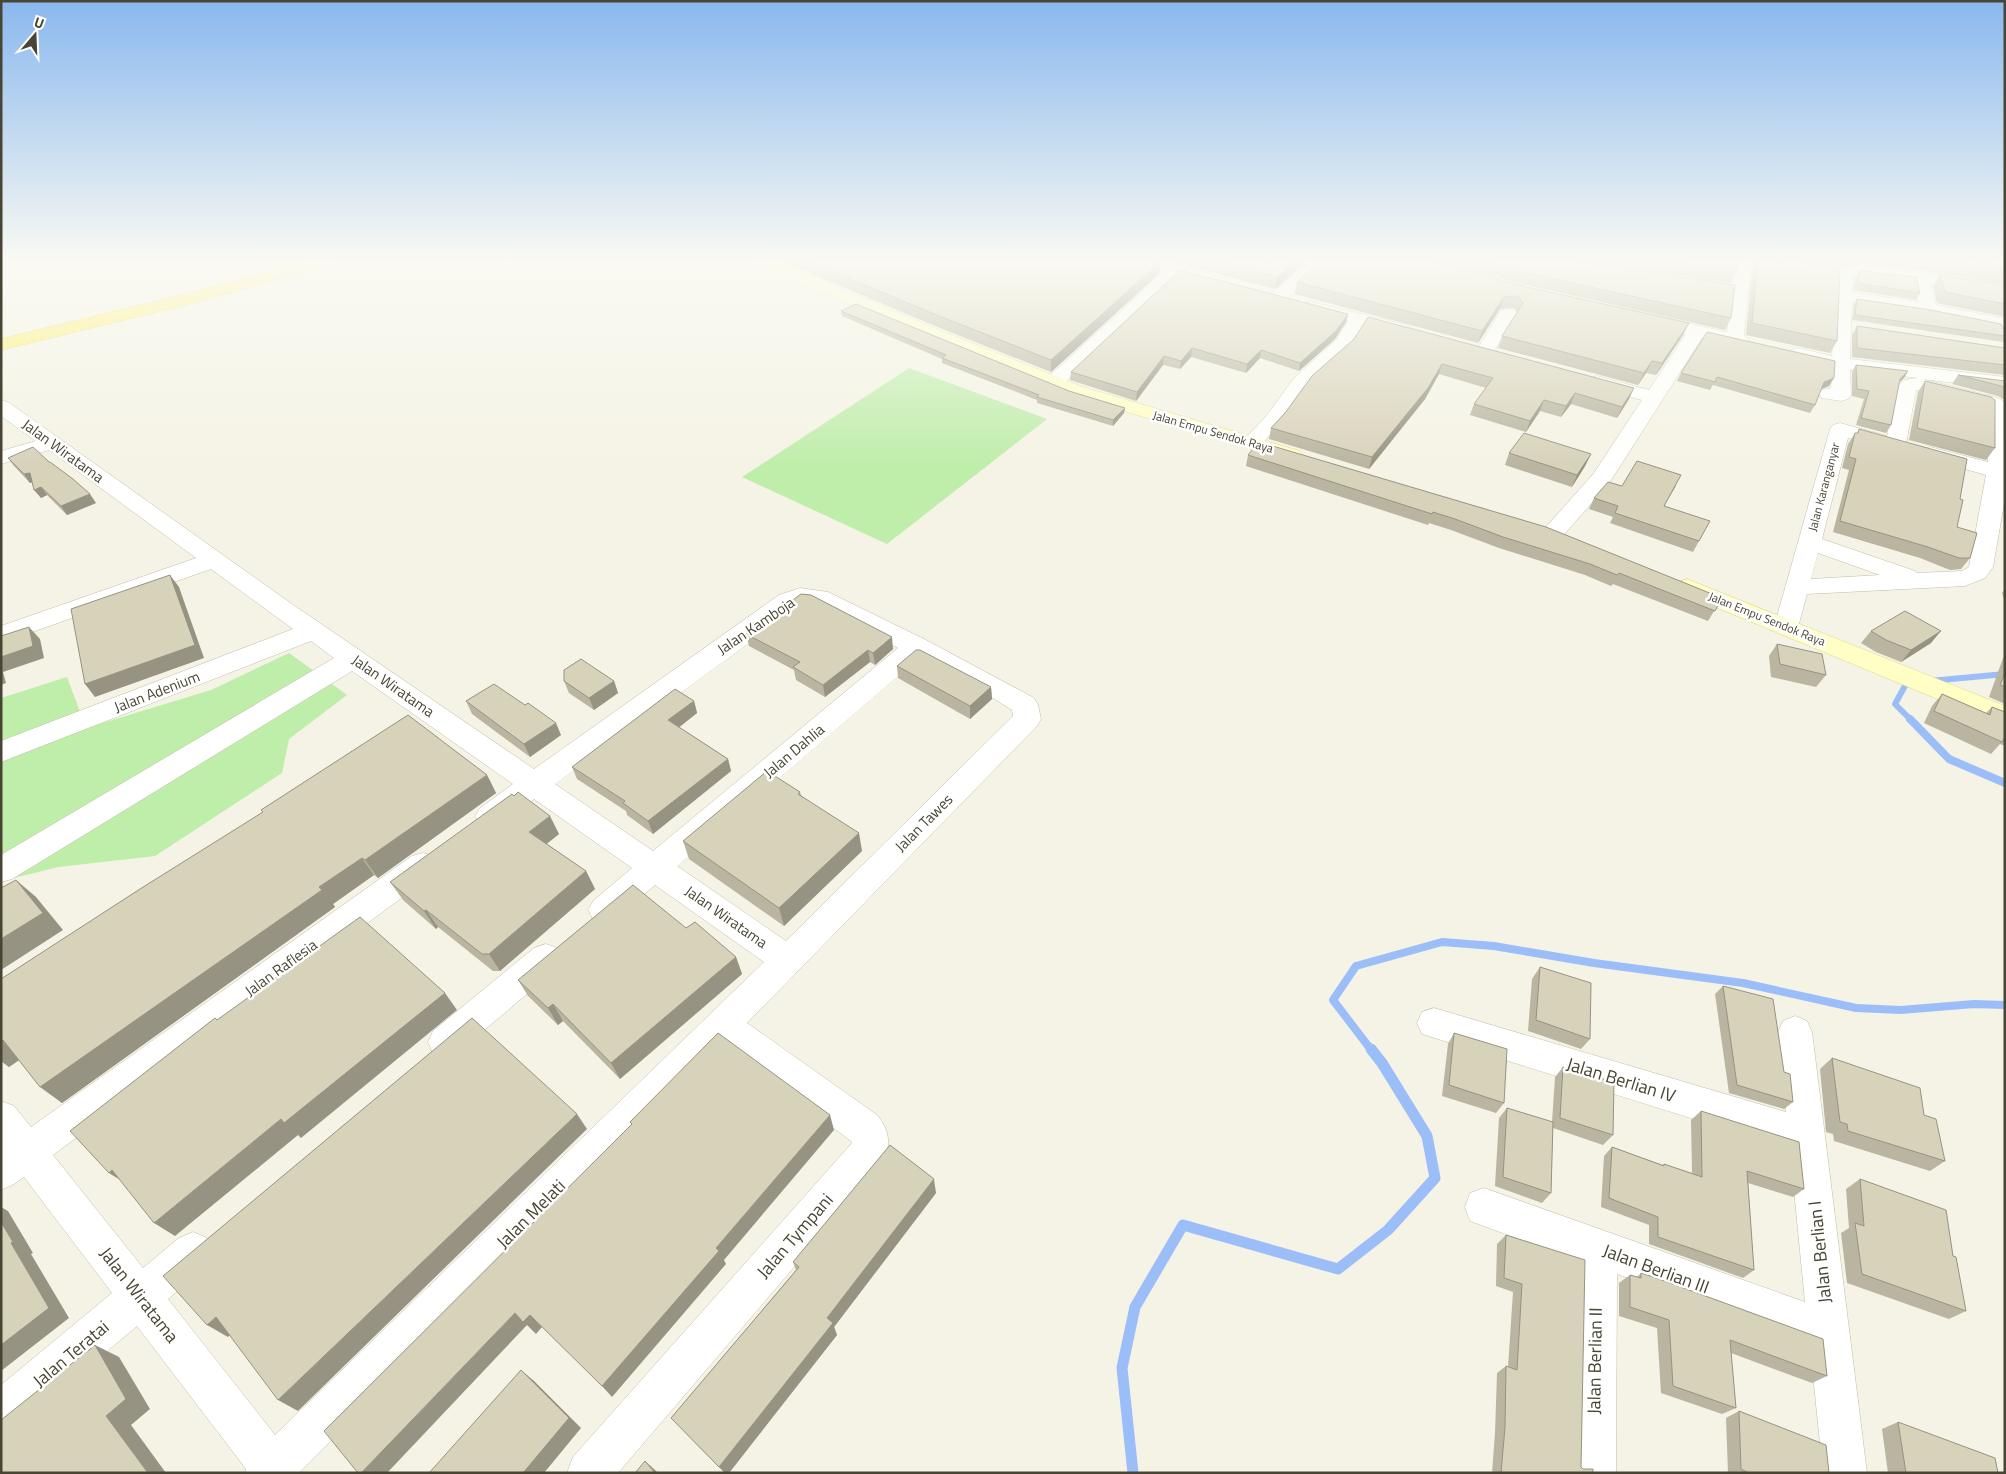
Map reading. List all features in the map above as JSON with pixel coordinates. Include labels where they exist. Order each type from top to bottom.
[{"type":"highway","points":[[1,335],[21,330]]},
{"type":"highway","points":[[1,345],[63,330]]},
{"type":"main road","name":"Jalan Empu Sendok Raya","points":[[923,330],[1076,391],[1309,460]]},
{"type":"main road","name":"Jalan Empu Sendok Raya","points":[[1670,580],[2005,717]]},
{"type":"street","points":[[1054,382],[1110,330]]},
{"type":"street","points":[[1252,443],[1274,420],[1301,382],[1318,364],[1343,344],[1352,330]]},
{"type":"street","points":[[1401,330],[1417,334]]},
{"type":"street","points":[[1485,351],[1498,330]]},
{"type":"street","points":[[1691,330],[1754,344]]},
{"type":"street","points":[[1735,340],[1736,330]]},
{"type":"street","points":[[1829,394],[1841,394],[1840,330]]},
{"type":"street","points":[[1554,533],[1602,477],[1697,331]]},
{"type":"street","points":[[1466,346],[1504,356]]},
{"type":"street","points":[[1783,350],[1840,363],[2005,384]]},
{"type":"street","points":[[1578,377],[1653,397]]},
{"type":"street","name":"Jalan Karanganyar","points":[[1797,587],[1965,578],[1977,573],[1982,567],[2001,472],[2004,442],[2000,410],[1997,404],[1920,384],[1911,384],[1907,387],[1896,444]]},
{"type":"street","name":"Jalan Wiratama","points":[[1,406],[352,659],[788,960]]},
{"type":"street","name":"Jalan Karanganyar","points":[[1786,627],[1840,429],[2001,472]]},
{"type":"street","points":[[1,458],[52,443]]},
{"type":"street","name":"Jalan Karanganyar","points":[[1809,542],[1922,581]]},
{"type":"street","points":[[1,635],[214,560]]},
{"type":"street","name":"Jalan Kamboja","points":[[534,784],[788,601],[800,596],[819,598],[997,688]]},
{"type":"street","name":"Jalan Adenium","points":[[1,752],[313,631]]},
{"type":"street","name":"Jalan Dahlia","points":[[424,1060],[655,868],[917,646]]},
{"type":"street","points":[[1,870],[352,659]]},
{"type":"street","name":"Jalan Tawes","points":[[788,960],[1027,719],[1025,705],[997,688]]},
{"type":"street","points":[[403,727],[428,710]]},
{"type":"street","name":"Jalan Raflesia","points":[[14,1161],[534,784]]},
{"type":"street","name":"Jalan Melati","points":[[272,1471],[788,960]]},
{"type":"street","name":"Jalan Berlian IV","points":[[1434,1023],[1808,1137]]},
{"type":"street","name":"Jalan Tympani","points":[[589,1473],[870,1150],[870,1135],[864,1128],[723,1025]]},
{"type":"street","name":"Jalan Berlian I","points":[[1795,1032],[1845,1473]]},
{"type":"street","name":"Jalan Wiratama","points":[[1,1118],[14,1161],[140,1296],[272,1471]]},
{"type":"street","name":"Jalan Berlian III","points":[[1484,1207],[1829,1331]]},
{"type":"street","points":[[140,1296],[217,1232]]},
{"type":"street","name":"Jalan Berlian II","points":[[1594,1473],[1597,1248]]},
{"type":"street","name":"Jalan Teratai","points":[[1,1412],[140,1296]]},
{"type":"green space","points":[[909,368],[1047,419],[887,544],[742,477]]},
{"type":"green space","points":[[289,653],[347,695],[289,739],[282,773],[155,856],[59,867],[1,881],[1,698],[67,677],[86,728],[211,690]]},
{"type":"building","points":[[886,330],[919,330],[1069,391],[1125,408],[1113,420],[1037,397],[1039,395],[942,358],[946,355]]},
{"type":"building","points":[[974,330],[1085,330],[1051,360]]},
{"type":"building","points":[[1116,330],[1337,330],[1300,363],[1261,350],[1247,364],[1192,348],[1181,361],[1164,356],[1137,392],[1071,372]]},
{"type":"building","points":[[1360,330],[1416,330],[1634,388],[1622,407],[1575,393],[1566,406],[1544,400],[1530,421],[1474,404],[1493,378],[1442,364],[1428,388],[1372,457],[1271,428],[1285,413],[1312,376],[1354,339]]},
{"type":"building","points":[[1506,330],[1684,330],[1662,363],[1652,361],[1644,373],[1502,336]]},
{"type":"building","points":[[1784,330],[1837,330],[1837,341]]},
{"type":"building","points":[[1857,330],[1882,330],[2005,348],[2005,365],[1857,348]]},
{"type":"building","points":[[1961,330],[2004,330],[2005,336]]},
{"type":"building","points":[[1707,332],[1835,361],[1834,378],[1824,382],[1815,405],[1717,377],[1715,382],[1681,373]]},
{"type":"building","points":[[1856,365],[1908,371],[1900,379],[1891,425],[1861,418],[1869,391],[1857,389]]},
{"type":"building","points":[[1958,375],[2005,381],[2005,387]]},
{"type":"building","points":[[1925,381],[1991,397],[1995,400],[1995,448],[1917,428]]},
{"type":"building","points":[[1859,429],[1967,459],[1960,499],[1963,500],[1957,527],[1977,533],[1970,558],[1959,558],[1840,521],[1856,459],[1849,457],[1855,433],[1858,433]]},
{"type":"building","points":[[1524,433],[1591,454],[1577,475],[1509,453]]},
{"type":"building","points":[[1259,442],[1546,527],[1722,598],[1715,611],[1619,573],[1617,575],[1590,564],[1503,537],[1455,519],[1433,512],[1432,514],[1248,455]]},
{"type":"building","points":[[33,447],[90,494],[61,506],[41,487],[34,490],[30,473],[24,474],[8,458]]},
{"type":"building","points":[[1637,461],[1681,475],[1664,506],[1710,521],[1699,541],[1615,513],[1618,506],[1594,498],[1608,482],[1622,486]]},
{"type":"building","points":[[170,575],[195,645],[85,684],[71,609]]},
{"type":"building","points":[[801,594],[811,595],[892,637],[873,653],[868,650],[823,685],[793,667],[800,662],[746,634]]},
{"type":"building","points":[[1905,611],[1941,631],[1911,650],[1886,640],[1871,631]]},
{"type":"building","points":[[29,627],[33,646],[1,657],[1,636]]},
{"type":"building","points":[[1777,644],[1822,654],[1826,675],[1780,664]]},
{"type":"building","points":[[916,650],[920,650],[991,687],[970,706],[897,666]]},
{"type":"building","points":[[581,659],[614,681],[589,698],[564,681],[564,670]]},
{"type":"building","points":[[2005,672],[2005,687],[2000,685]]},
{"type":"building","points":[[494,684],[525,705],[528,703],[556,723],[524,744],[466,701]]},
{"type":"building","points":[[675,689],[694,701],[668,720],[728,759],[648,821],[623,803],[625,801],[572,767]]},
{"type":"building","points":[[1942,694],[1990,715],[1992,707],[2005,712],[2005,737],[2002,742],[1934,711]]},
{"type":"building","points":[[408,715],[487,775],[365,860],[362,858],[319,887],[322,890],[40,1087],[3,1040],[1,1041],[1,979],[263,812],[261,810]]},
{"type":"building","points":[[767,771],[800,792],[798,794],[859,833],[779,908],[683,841]]},
{"type":"building","points":[[518,792],[550,816],[529,832],[586,871],[489,954],[482,954],[426,910],[424,911],[390,882],[512,794],[514,796]]},
{"type":"building","points":[[16,880],[43,913],[1,939],[1,888]]},
{"type":"building","points":[[633,885],[686,928],[695,922],[736,957],[611,1063],[553,1004],[548,1008],[518,980]]},
{"type":"building","points":[[360,917],[445,993],[284,1123],[281,1119],[154,1223],[112,1170],[109,1173],[70,1131],[215,1018],[217,1020]]},
{"type":"building","points":[[1540,967],[1591,983],[1590,1039],[1536,1020]]},
{"type":"building","points":[[1723,986],[1773,999],[1784,1072],[1790,1074],[1793,1102],[1737,1085]]},
{"type":"building","points":[[472,1018],[577,1114],[278,1400],[216,1317],[207,1325],[163,1276]]},
{"type":"building","points":[[718,1033],[830,1115],[716,1248],[719,1251],[602,1386],[530,1315],[523,1322],[515,1313],[361,1473],[358,1473],[324,1431],[632,1124],[630,1122]]},
{"type":"building","points":[[1454,1033],[1507,1049],[1504,1103],[1449,1085]]},
{"type":"building","points":[[1832,1058],[1920,1088],[1924,1115],[1936,1119],[1945,1161],[1848,1131],[1847,1124],[1840,1122]]},
{"type":"building","points":[[1563,1067],[1614,1082],[1613,1135],[1560,1118]]},
{"type":"building","points":[[1507,1108],[1553,1122],[1551,1193],[1503,1177]]},
{"type":"building","points":[[1701,1111],[1799,1142],[1804,1189],[1747,1171],[1754,1270],[1658,1237],[1658,1217],[1609,1198],[1612,1147],[1664,1166],[1664,1164],[1702,1177]]},
{"type":"building","points":[[890,1145],[934,1179],[827,1318],[833,1323],[719,1467],[671,1418],[799,1267],[793,1262]]},
{"type":"building","points":[[1860,1179],[1946,1210],[1953,1256],[1956,1257],[1966,1311],[1862,1274],[1855,1223],[1864,1226]]},
{"type":"building","points":[[1,1222],[13,1242],[11,1243],[49,1308],[1,1345]]},
{"type":"building","points":[[1506,1235],[1585,1260],[1581,1467],[1583,1469],[1593,1469],[1593,1473],[1501,1473],[1505,1427],[1506,1366],[1517,1370],[1522,1284],[1504,1278]]},
{"type":"building","points":[[1641,1273],[1823,1339],[1827,1376],[1730,1340],[1736,1408],[1673,1386],[1669,1320],[1630,1307],[1630,1275],[1641,1278]]},
{"type":"building","points":[[95,1345],[126,1399],[106,1416],[148,1473],[1,1473],[1,1420]]},
{"type":"building","points":[[521,1370],[569,1418],[523,1473],[429,1473]]},
{"type":"building","points":[[1739,1411],[1826,1445],[1829,1473],[1747,1473],[1741,1469]]},
{"type":"building","points":[[1898,1422],[1995,1458],[1998,1473],[1906,1473]]},
{"type":"building","points":[[645,1461],[655,1473],[635,1473]]},
{"type":"waterway","points":[[1930,681],[2005,674]]},
{"type":"waterway","points":[[1910,719],[1895,704],[1906,684],[1913,683]]},
{"type":"waterway","points":[[1910,719],[1949,759],[2005,783]]},
{"type":"waterway","points":[[1372,1051],[1333,1000],[1356,966],[1442,942],[1494,946],[1594,963],[1743,983],[1856,1008],[1901,1010],[1974,1004],[2005,1005]]},
{"type":"waterway","points":[[1133,1473],[1122,1368],[1135,1307],[1183,1225],[1338,1269],[1388,1230],[1435,1178],[1427,1136],[1382,1063],[1371,1049]]}]
